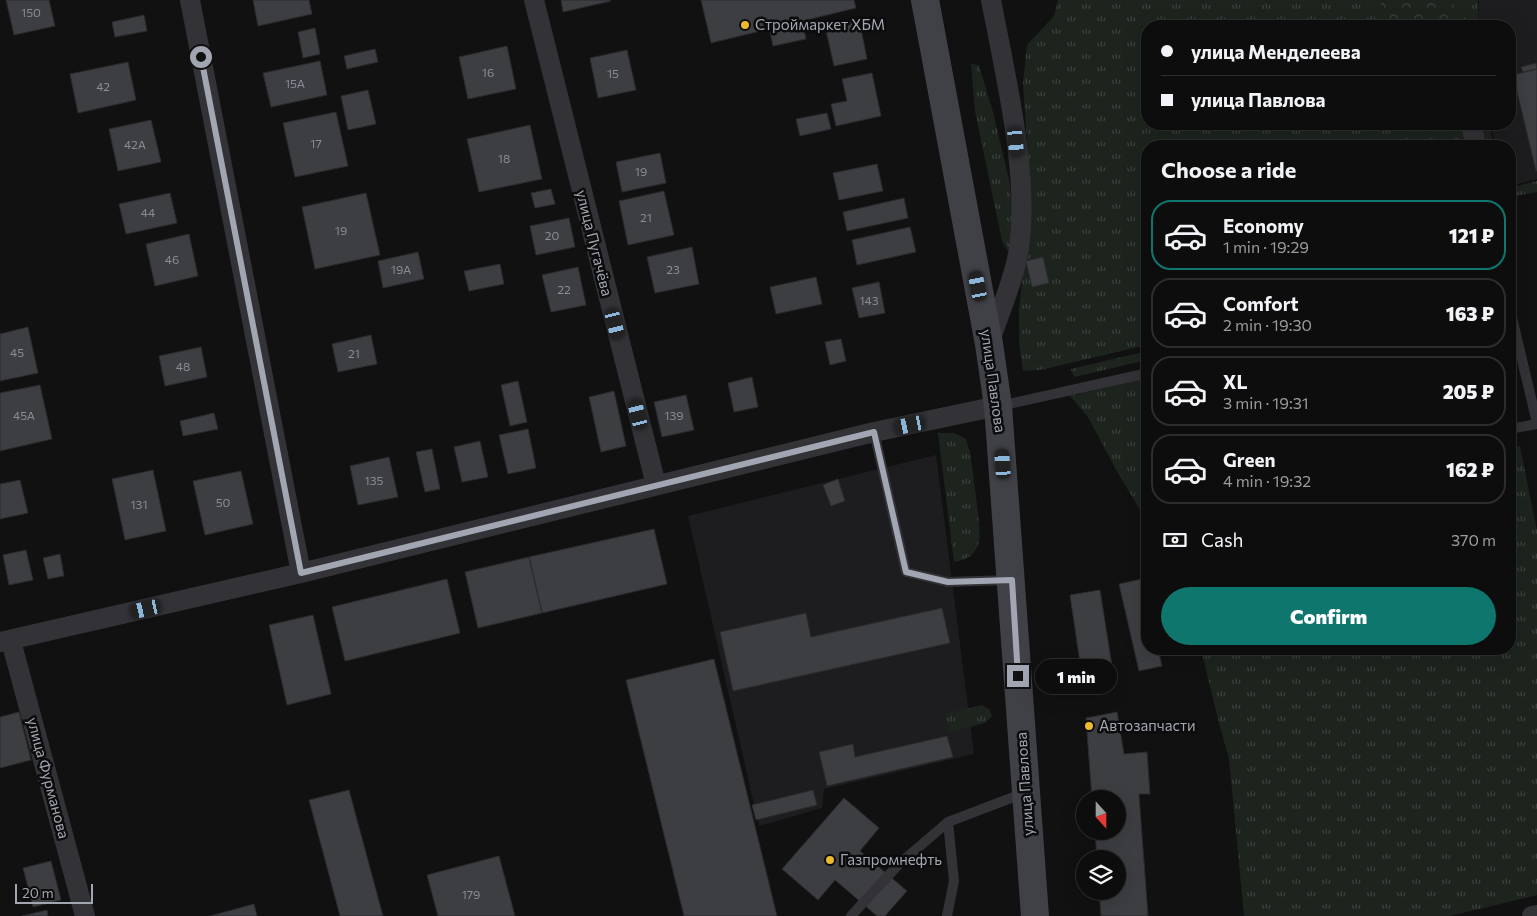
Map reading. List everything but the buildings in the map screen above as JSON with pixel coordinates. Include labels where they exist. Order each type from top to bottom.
[{"type":"main road","name":"улица Павлова","points":[[925,0],[989,344],[998,406],[1035,916]]},
{"type":"street","points":[[190,0],[301,573]]},
{"type":"street","name":"улица Пугачёва","points":[[534,0],[656,485]]},
{"type":"street","points":[[989,344],[1018,254],[1022,210],[1016,142],[991,0]]},
{"type":"street","points":[[5,641],[301,573],[874,432],[998,406]]},
{"type":"street","name":"улица Фурманова","points":[[5,641],[85,916]]},
{"type":"street","points":[[1532,916],[1537,915]]},
{"type":"lane","points":[[1516,334],[1537,423],[1516,428]]},
{"type":"lane","points":[[998,406],[1141,375]]},
{"type":"lane","points":[[874,432],[906,572],[948,582],[1012,580]]},
{"type":"lane","points":[[850,916],[899,864],[948,822],[1025,792]]},
{"type":"lane","points":[[947,916],[954,881],[948,822]]},
{"type":"shaded area","points":[[1479,0],[1537,0],[1537,179],[1516,184],[1516,140],[1494,140],[1492,130],[1516,130],[1516,20],[1479,20]]},
{"type":"shaded area","points":[[936,455],[974,754],[824,789],[822,808],[759,826],[688,516]]},
{"type":"green space","points":[[1058,0],[1478,0],[1479,20],[1141,20],[1141,130],[1490,130],[1493,140],[1141,140],[1141,346],[1040,370],[1023,371],[1019,342],[1019,310],[1028,228],[1028,154],[1023,84],[1027,45],[1054,16]]},
{"type":"green space","points":[[1379,0],[1450,0],[1465,20],[1387,20]]},
{"type":"green space","points":[[971,64],[979,65],[993,112],[1009,180],[1014,221],[1008,251],[1002,241],[975,111]]},
{"type":"green space","points":[[1402,130],[1461,130],[1466,140],[1406,140]]},
{"type":"green space","points":[[1537,181],[1537,192],[1516,196],[1516,186]]},
{"type":"green space","points":[[1141,352],[1141,361],[1074,377],[1071,369]]},
{"type":"green space","points":[[1141,380],[1141,511],[1088,417],[1070,396]]},
{"type":"green space","points":[[938,433],[954,433],[966,439],[970,452],[976,499],[979,542],[970,556],[954,562]]},
{"type":"green space","points":[[1520,446],[1537,531],[1537,895],[1450,916],[1244,916],[1229,758],[1202,655],[1516,655],[1516,447]]},
{"type":"green space","points":[[982,705],[989,709],[992,716],[985,723],[950,732],[945,714]]},
{"type":"place","name":"Строймаркет ХБМ","points":[[745,25]]},
{"type":"place","name":"Автозапчасти","points":[[1089,726]]},
{"type":"place","name":"Газпромнефть","points":[[830,860]]},
{"type":"route","points":[[201,57],[301,573],[874,432],[906,572],[948,582],[1012,580],[1018,676]]}]
